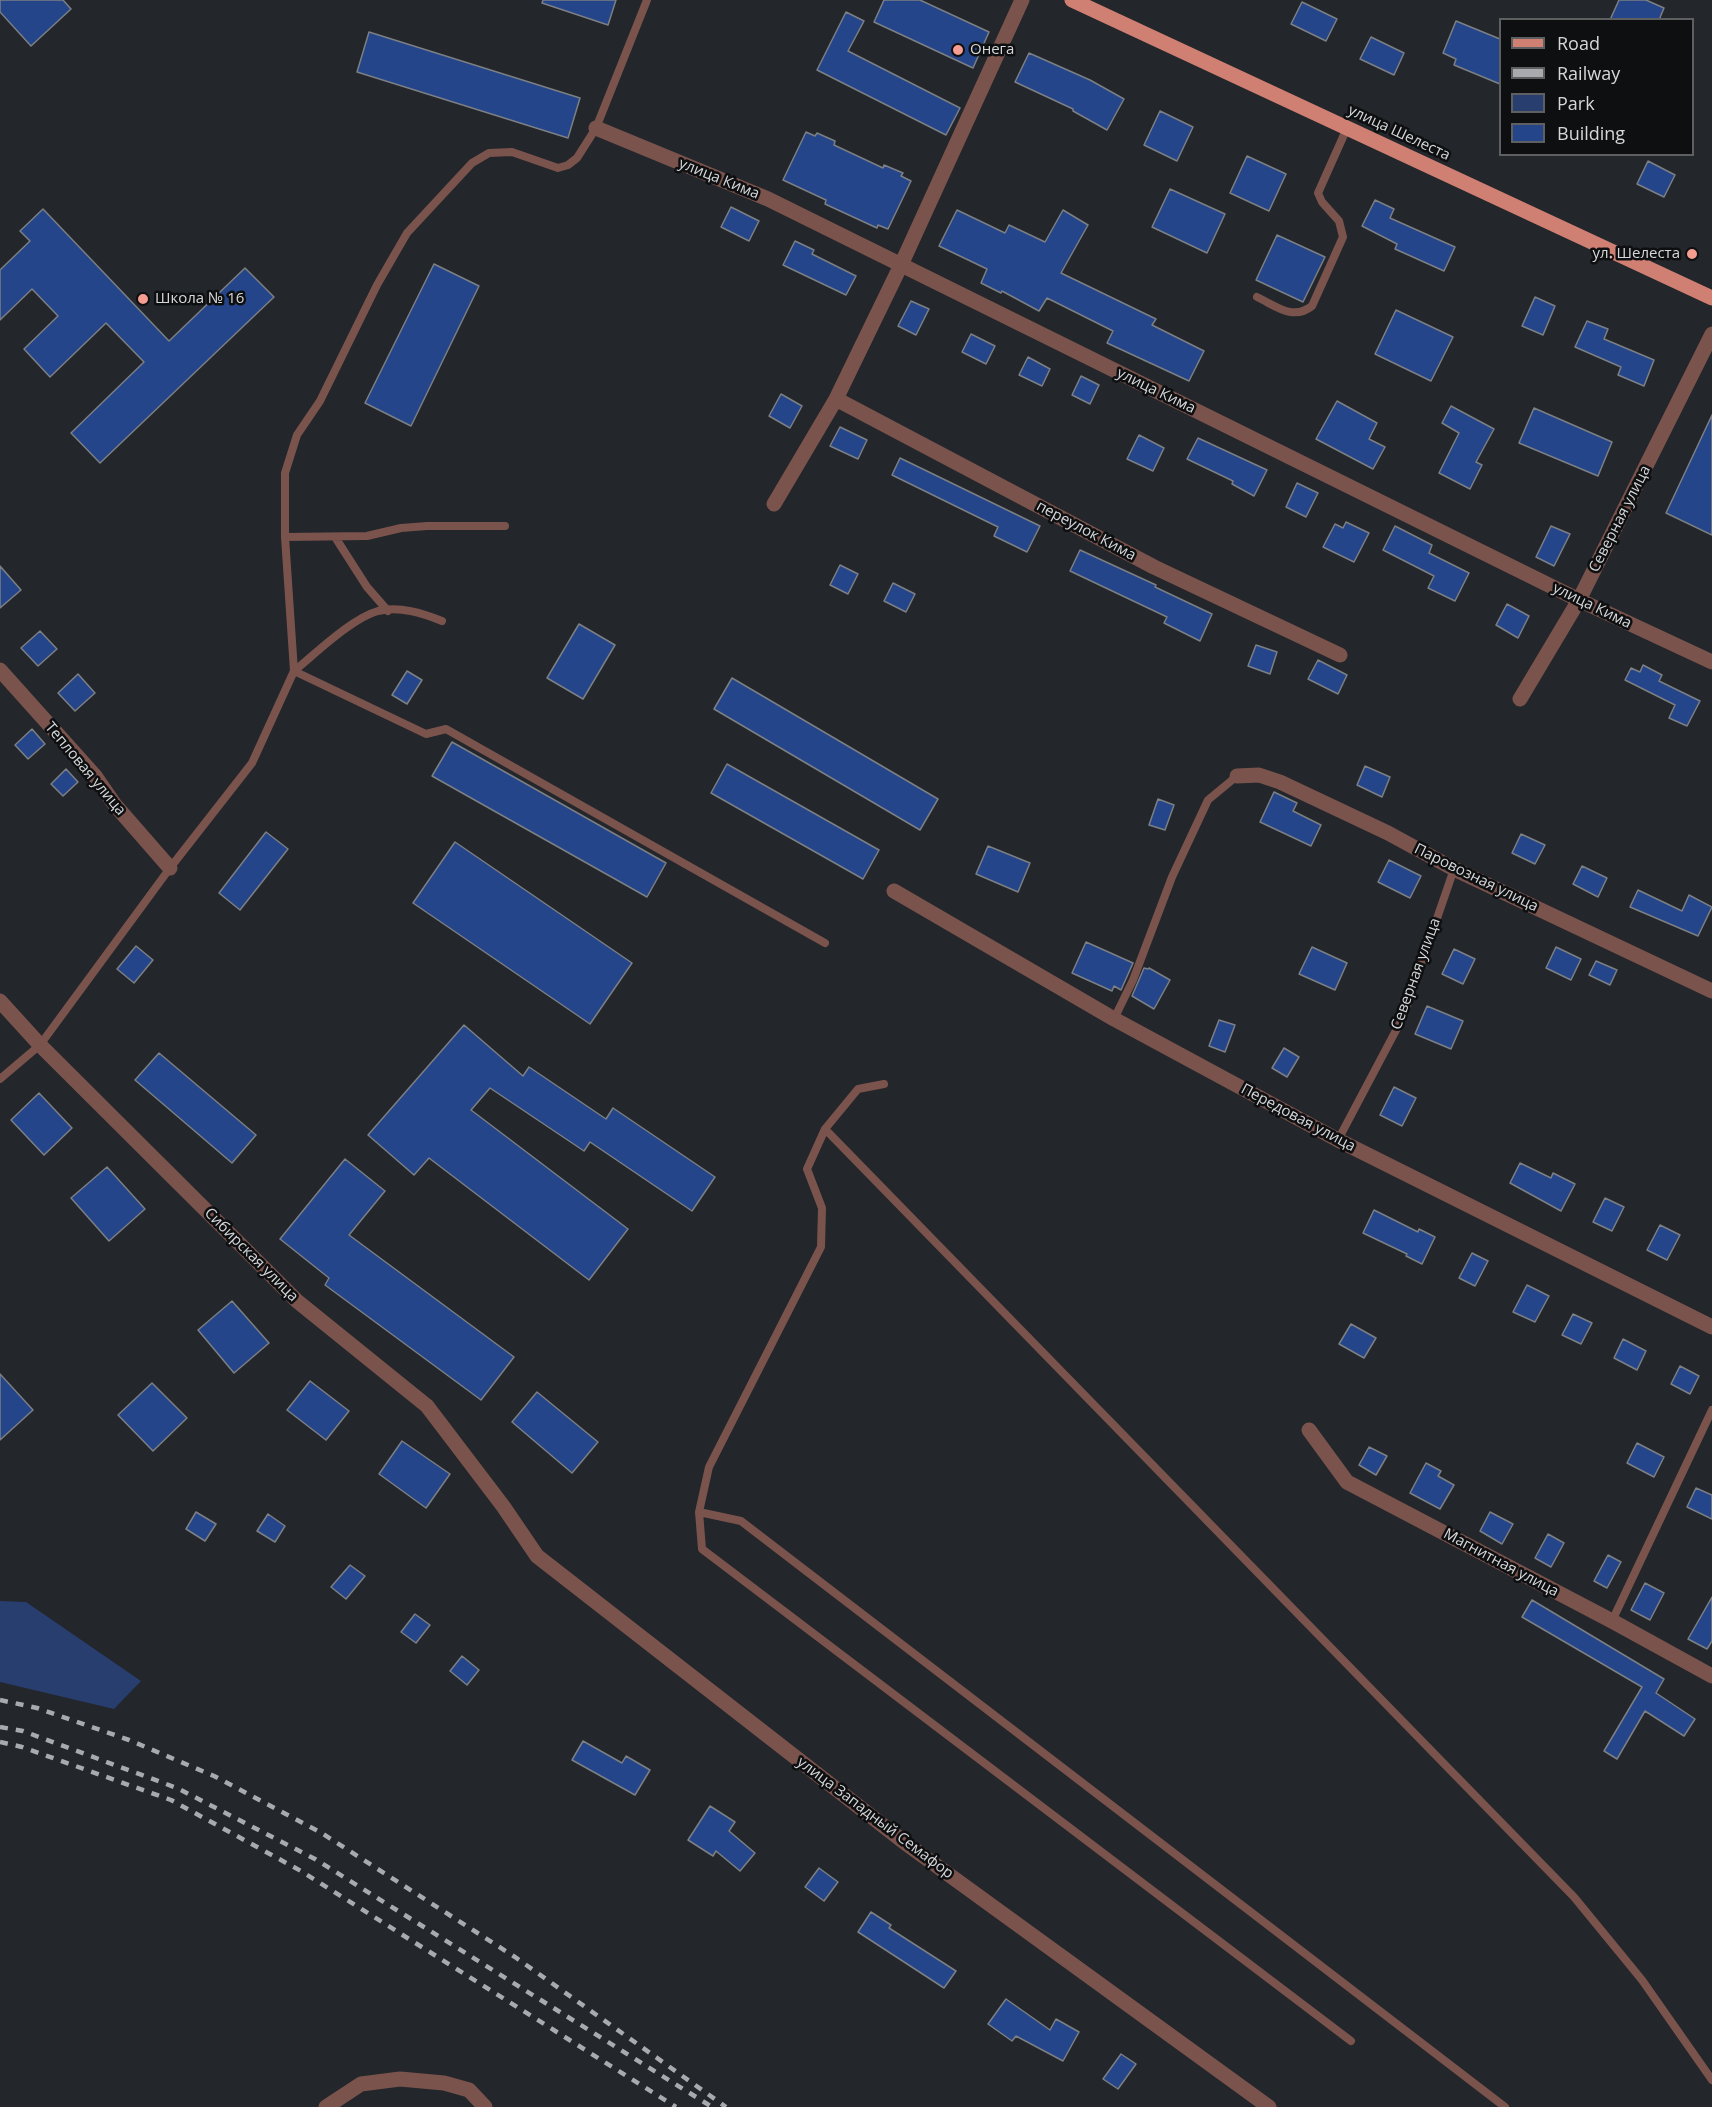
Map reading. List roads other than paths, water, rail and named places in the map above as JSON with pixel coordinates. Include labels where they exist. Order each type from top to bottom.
[{"type":"main road","name":"улица Шелеста","points":[[1072,0],[1712,298]]},
{"type":"street","points":[[774,504],[836,399],[901,265],[1022,0]]},
{"type":"street","name":"улица Кима","points":[[596,128],[768,199],[1579,600],[1712,662]]},
{"type":"street","name":"Северная улица","points":[[1520,699],[1579,600],[1712,334]]},
{"type":"street","name":"переулок Кима","points":[[836,399],[1154,567],[1340,655]]},
{"type":"street","name":"Тепловая улица","points":[[0,669],[95,776],[115,805],[170,868]]},
{"type":"street","name":"Паровозная улица","points":[[1237,776],[1259,775],[1280,782],[1388,833],[1454,869],[1712,991]]},
{"type":"street","name":"Передовая улица","points":[[894,891],[1114,1019],[1338,1140],[1712,1327]]},
{"type":"street","name":"Сибирская улица","points":[[0,1001],[39,1045],[297,1301],[427,1406],[503,1506]]},
{"type":"street","name":"Магнитная улица","points":[[1309,1430],[1347,1482],[1712,1676]]},
{"type":"street","name":"улица Западный Семафор","points":[[503,1506],[537,1556],[908,1845],[1269,2107]]},
{"type":"street","points":[[326,2107],[361,2084],[400,2079],[444,2083],[469,2090],[485,2107]]},
{"type":"lane","points":[[294,671],[285,537],[285,473],[297,435],[320,401],[376,285],[407,233],[472,163],[489,153],[512,153],[558,168],[568,165],[577,158],[596,128],[647,0]]},
{"type":"lane","points":[[1257,297],[1293,314],[1306,311],[1312,306],[1343,237],[1339,221],[1322,202],[1318,193],[1347,128]]},
{"type":"lane","points":[[285,537],[367,536],[401,528],[427,526],[505,526]]},
{"type":"lane","points":[[335,537],[367,587],[388,611]]},
{"type":"lane","points":[[0,1079],[39,1045],[170,868],[252,763],[294,671],[357,622],[378,611],[415,611],[442,621]]},
{"type":"lane","points":[[294,671],[426,734],[446,729],[825,943]]},
{"type":"lane","points":[[1114,1019],[1133,980],[1172,877],[1208,800],[1237,776]]},
{"type":"lane","name":"Северная улица","points":[[1338,1140],[1403,1017],[1454,869]]},
{"type":"lane","points":[[884,1084],[858,1089],[825,1129],[807,1170],[822,1208],[821,1247],[709,1467],[699,1512],[702,1550],[1351,2041]]},
{"type":"lane","points":[[825,1129],[1574,1897],[1642,1980],[1712,2080]]},
{"type":"lane","points":[[1612,1621],[1712,1410]]},
{"type":"lane","points":[[699,1512],[741,1521],[1505,2107]]},
{"type":"railway","points":[[0,1700],[37,1708],[129,1740],[214,1776],[320,1832],[515,1957],[726,2107]]},
{"type":"railway","points":[[0,1727],[23,1731],[177,1788],[315,1859],[712,2107]]},
{"type":"railway","points":[[0,1742],[22,1747],[171,1800],[301,1871],[676,2107]]},
{"type":"place","name":"Онега","points":[[958,50]]},
{"type":"place","name":"ул. Шелеста","points":[[1692,254]]},
{"type":"place","name":"Школа № 16","points":[[143,299]]}]
